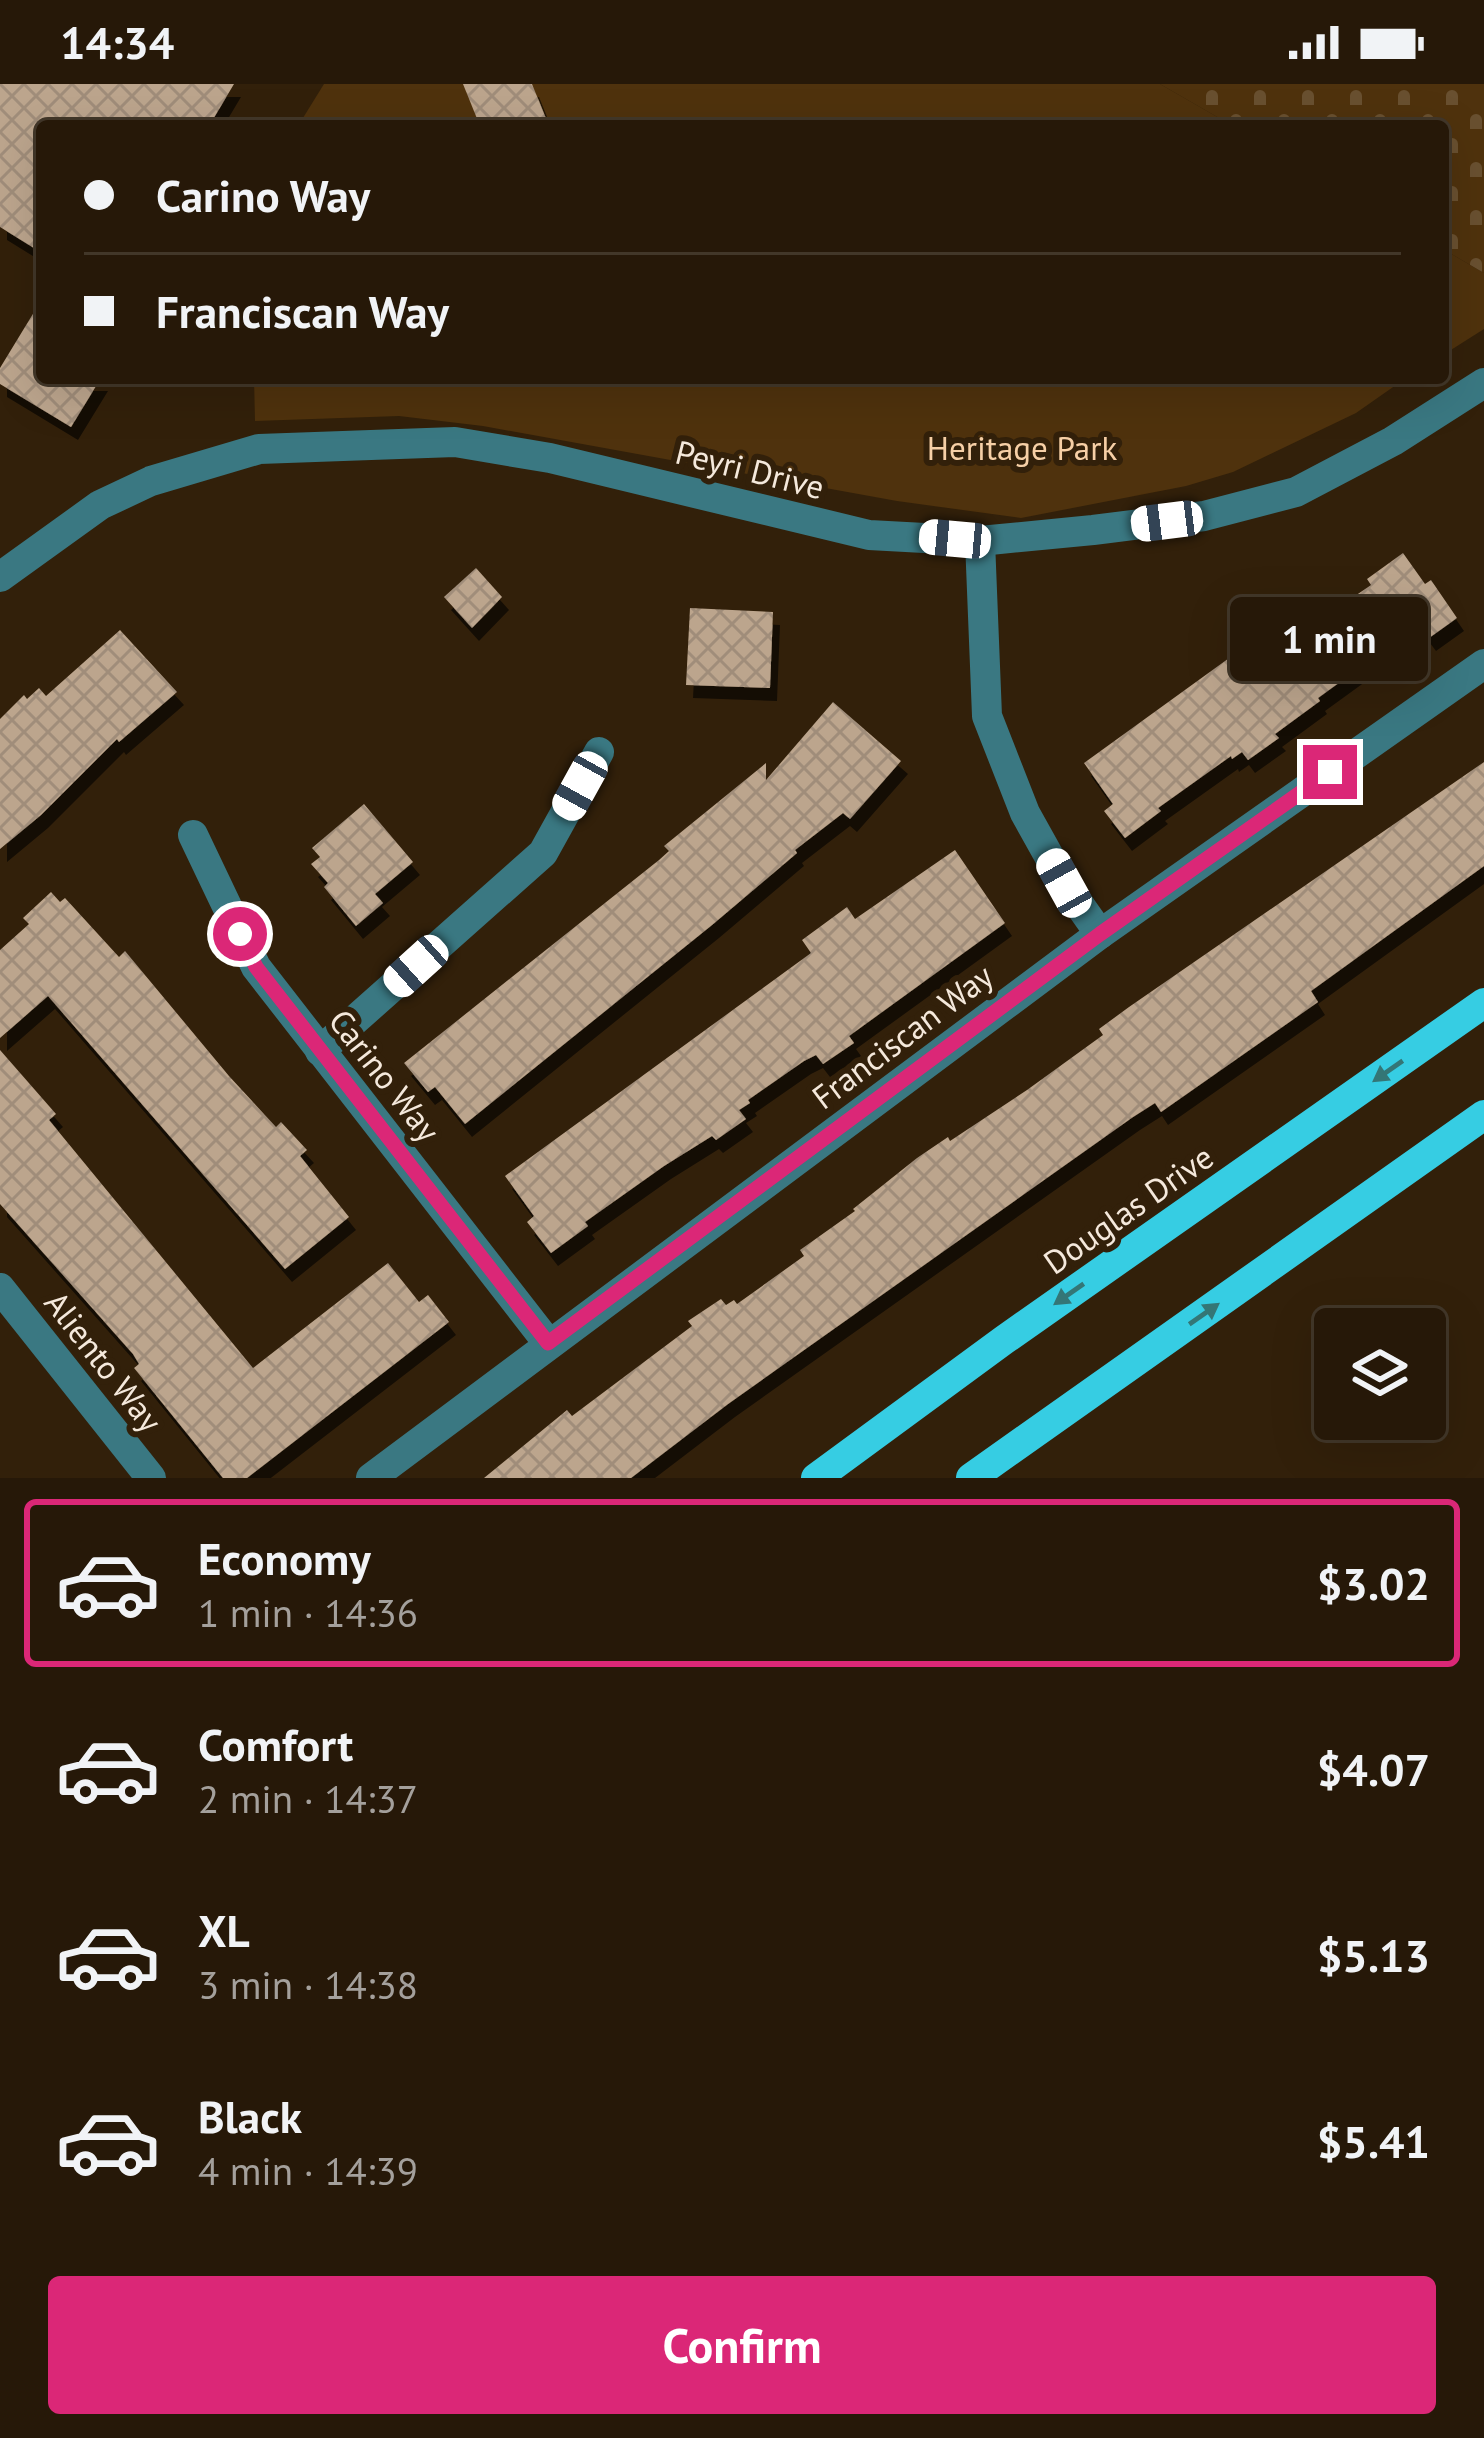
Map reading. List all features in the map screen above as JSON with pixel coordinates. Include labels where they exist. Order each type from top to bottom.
[{"type":"main road","name":"Douglas Drive","points":[[816,1478],[1004,1340],[1484,1004]]},
{"type":"main road","points":[[971,1478],[1484,1115]]},
{"type":"street","name":"Peyri Drive","points":[[0,577],[100,505],[152,482],[259,449],[455,442],[550,458],[869,535],[980,541],[1204,516],[1296,492],[1394,441],[1484,383]]},
{"type":"street","points":[[980,541],[987,716],[1025,813],[1064,883],[1100,934]]},
{"type":"street","name":"Franciscan Way","points":[[371,1478],[1100,934],[1484,664]]},
{"type":"street","points":[[320,1051],[543,853],[599,752]]},
{"type":"street","name":"Carino Way","points":[[193,835],[256,967],[548,1343]]},
{"type":"street","name":"Aliento Way","points":[[0,1288],[151,1478]]},
{"type":"green space","points":[[324,84],[1160,84],[1223,120],[302,120]]},
{"type":"green space","points":[[1160,84],[1484,84],[1484,273],[1449,253],[1449,120],[1223,120]]},
{"type":"green space","points":[[1449,253],[1484,273],[1484,329],[1449,351]]},
{"type":"green space","name":"Heritage Park","points":[[254,384],[1397,384],[1356,413],[1233,472],[1186,486],[1021,518],[897,501],[483,426],[399,416],[255,421]]},
{"type":"building","points":[[0,84],[234,84],[213,120],[36,120],[36,249],[0,227]]},
{"type":"building","points":[[463,84],[532,84],[547,120],[478,120]]},
{"type":"building","points":[[36,309],[36,384],[97,384],[71,427],[0,384],[0,368]]},
{"type":"building","points":[[1403,553],[1425,584],[1431,580],[1457,618],[1429,638],[1423,630],[1384,658],[1380,653],[1275,734],[1279,738],[1248,760],[1242,752],[1231,756],[1125,838],[1104,811],[1113,804],[1084,763],[1301,606],[1314,624],[1371,585],[1367,579]]},
{"type":"building","points":[[476,568],[502,597],[472,628],[444,597]]},
{"type":"building","points":[[690,608],[773,612],[770,688],[686,685]]},
{"type":"building","points":[[120,630],[177,692],[119,742],[117,739],[0,849],[0,719],[24,695],[27,699],[39,688],[46,696]]},
{"type":"building","points":[[833,702],[901,761],[850,819],[843,813],[795,850],[712,925],[465,1124],[435,1087],[428,1092],[404,1063],[659,860],[669,851],[664,846],[766,763],[766,780]]},
{"type":"building","points":[[1484,762],[1484,866],[1311,991],[1318,1002],[1161,1112],[1155,1103],[1133,1117],[631,1478],[484,1478],[567,1410],[572,1416],[692,1326],[688,1321],[721,1299],[726,1305],[734,1300],[737,1304],[804,1256],[800,1250],[917,1158],[1027,1090],[1103,1035],[1099,1029],[1129,1007]]},
{"type":"building","points":[[364,804],[413,862],[375,894],[383,903],[356,926],[311,864],[320,857],[312,848]]},
{"type":"building","points":[[955,850],[1005,923],[849,1036],[854,1043],[823,1064],[816,1055],[804,1061],[748,1100],[739,1110],[746,1119],[664,1166],[585,1222],[588,1226],[551,1253],[527,1222],[534,1216],[505,1176],[811,953],[802,940],[847,907],[855,919]]},
{"type":"building","points":[[51,892],[60,902],[65,898],[119,957],[125,951],[229,1076],[276,1127],[281,1122],[307,1150],[300,1156],[349,1217],[285,1269],[48,996],[0,1038],[0,950],[29,924],[23,918]]},
{"type":"building","points":[[0,1050],[56,1114],[49,1120],[253,1368],[388,1263],[419,1302],[428,1295],[449,1322],[247,1478],[223,1478],[134,1368],[139,1364],[133,1354],[0,1204]]},
{"type":"route","points":[[240,934],[256,967],[548,1343],[1100,934],[1330,772]]}]
